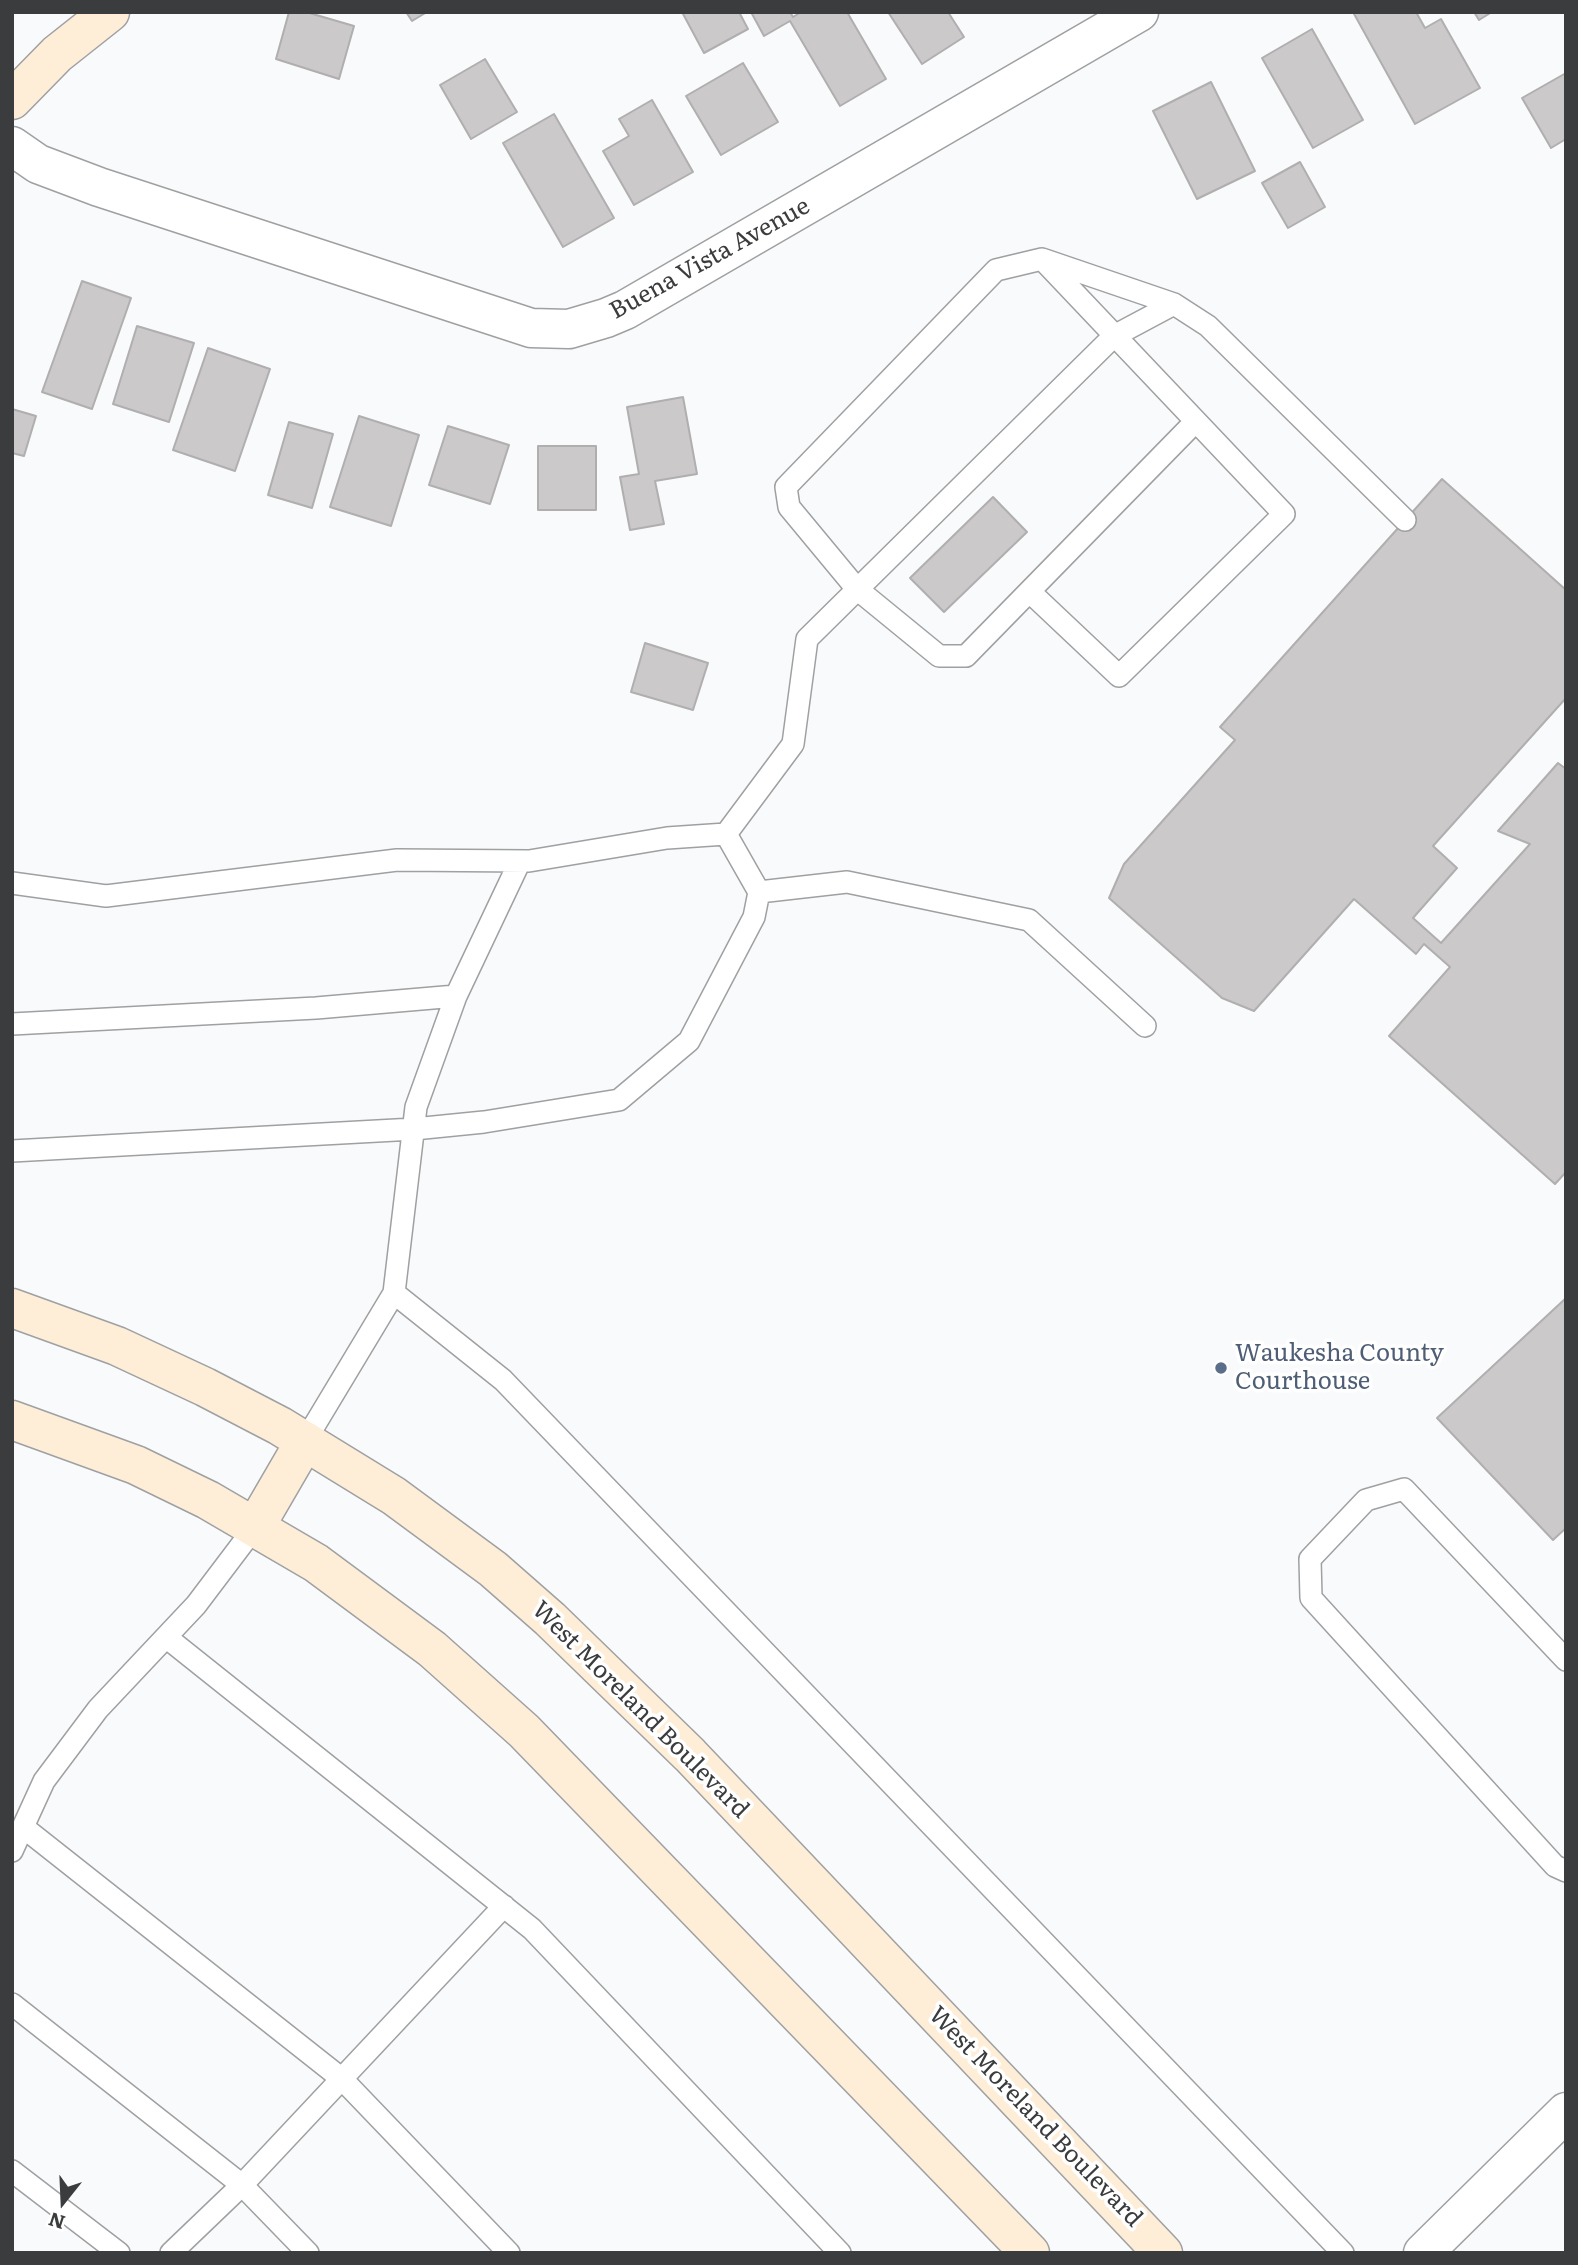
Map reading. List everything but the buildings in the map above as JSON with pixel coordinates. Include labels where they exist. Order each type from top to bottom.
[{"type":"street","points":[[12,100],[57,54],[110,12]]},
{"type":"street","name":"Buena Vista Avenue","points":[[12,146],[38,164],[112,192],[531,328],[569,329],[625,310],[1139,12]]},
{"type":"street","name":"West Moreland Boulevard","points":[[12,1308],[117,1346],[205,1387],[305,1441],[394,1496],[493,1569],[550,1619],[690,1755],[1163,2253]]},
{"type":"street","points":[[12,1420],[136,1465],[208,1500],[316,1563],[432,1649],[524,1731],[1030,2253]]},
{"type":"street","points":[[255,1527],[305,1441]]},
{"type":"street","points":[[1423,2253],[1566,2112]]},
{"type":"lane","points":[[1030,592],[1119,676],[1284,514],[1042,259]]},
{"type":"lane","points":[[1195,422],[966,656],[939,656],[857,589],[789,507],[786,487],[996,270],[1042,259],[1174,304],[1208,326],[1405,520]]},
{"type":"lane","points":[[12,883],[106,896],[397,860],[520,861],[667,838],[726,834],[793,744],[807,639],[1114,336],[1174,304]]},
{"type":"lane","points":[[12,1151],[414,1129],[484,1122],[619,1100],[689,1041],[754,917],[759,892],[726,834]]},
{"type":"lane","points":[[305,1441],[394,1293],[416,1107],[456,996],[520,861]]},
{"type":"lane","points":[[759,892],[847,882],[1029,920],[1145,1026]]},
{"type":"lane","points":[[12,1024],[316,1008],[456,996]]},
{"type":"lane","points":[[394,1293],[503,1380],[1343,2253]]},
{"type":"lane","points":[[1566,1660],[1404,1489],[1366,1500],[1310,1559],[1311,1598],[1555,1866],[1566,1871]]},
{"type":"lane","points":[[12,1852],[44,1782],[59,1761],[98,1709],[195,1605],[255,1527]]},
{"type":"lane","points":[[166,1636],[533,1929],[840,2253]]},
{"type":"lane","points":[[23,1827],[342,2079],[509,2253]]},
{"type":"lane","points":[[171,2253],[242,2185],[504,1906]]},
{"type":"lane","points":[[12,2004],[242,2185],[308,2253]]},
{"type":"lane","points":[[12,2171],[119,2253]]},
{"type":"place","name":"Waukesha County Courthouse","points":[[1221,1368]]}]
